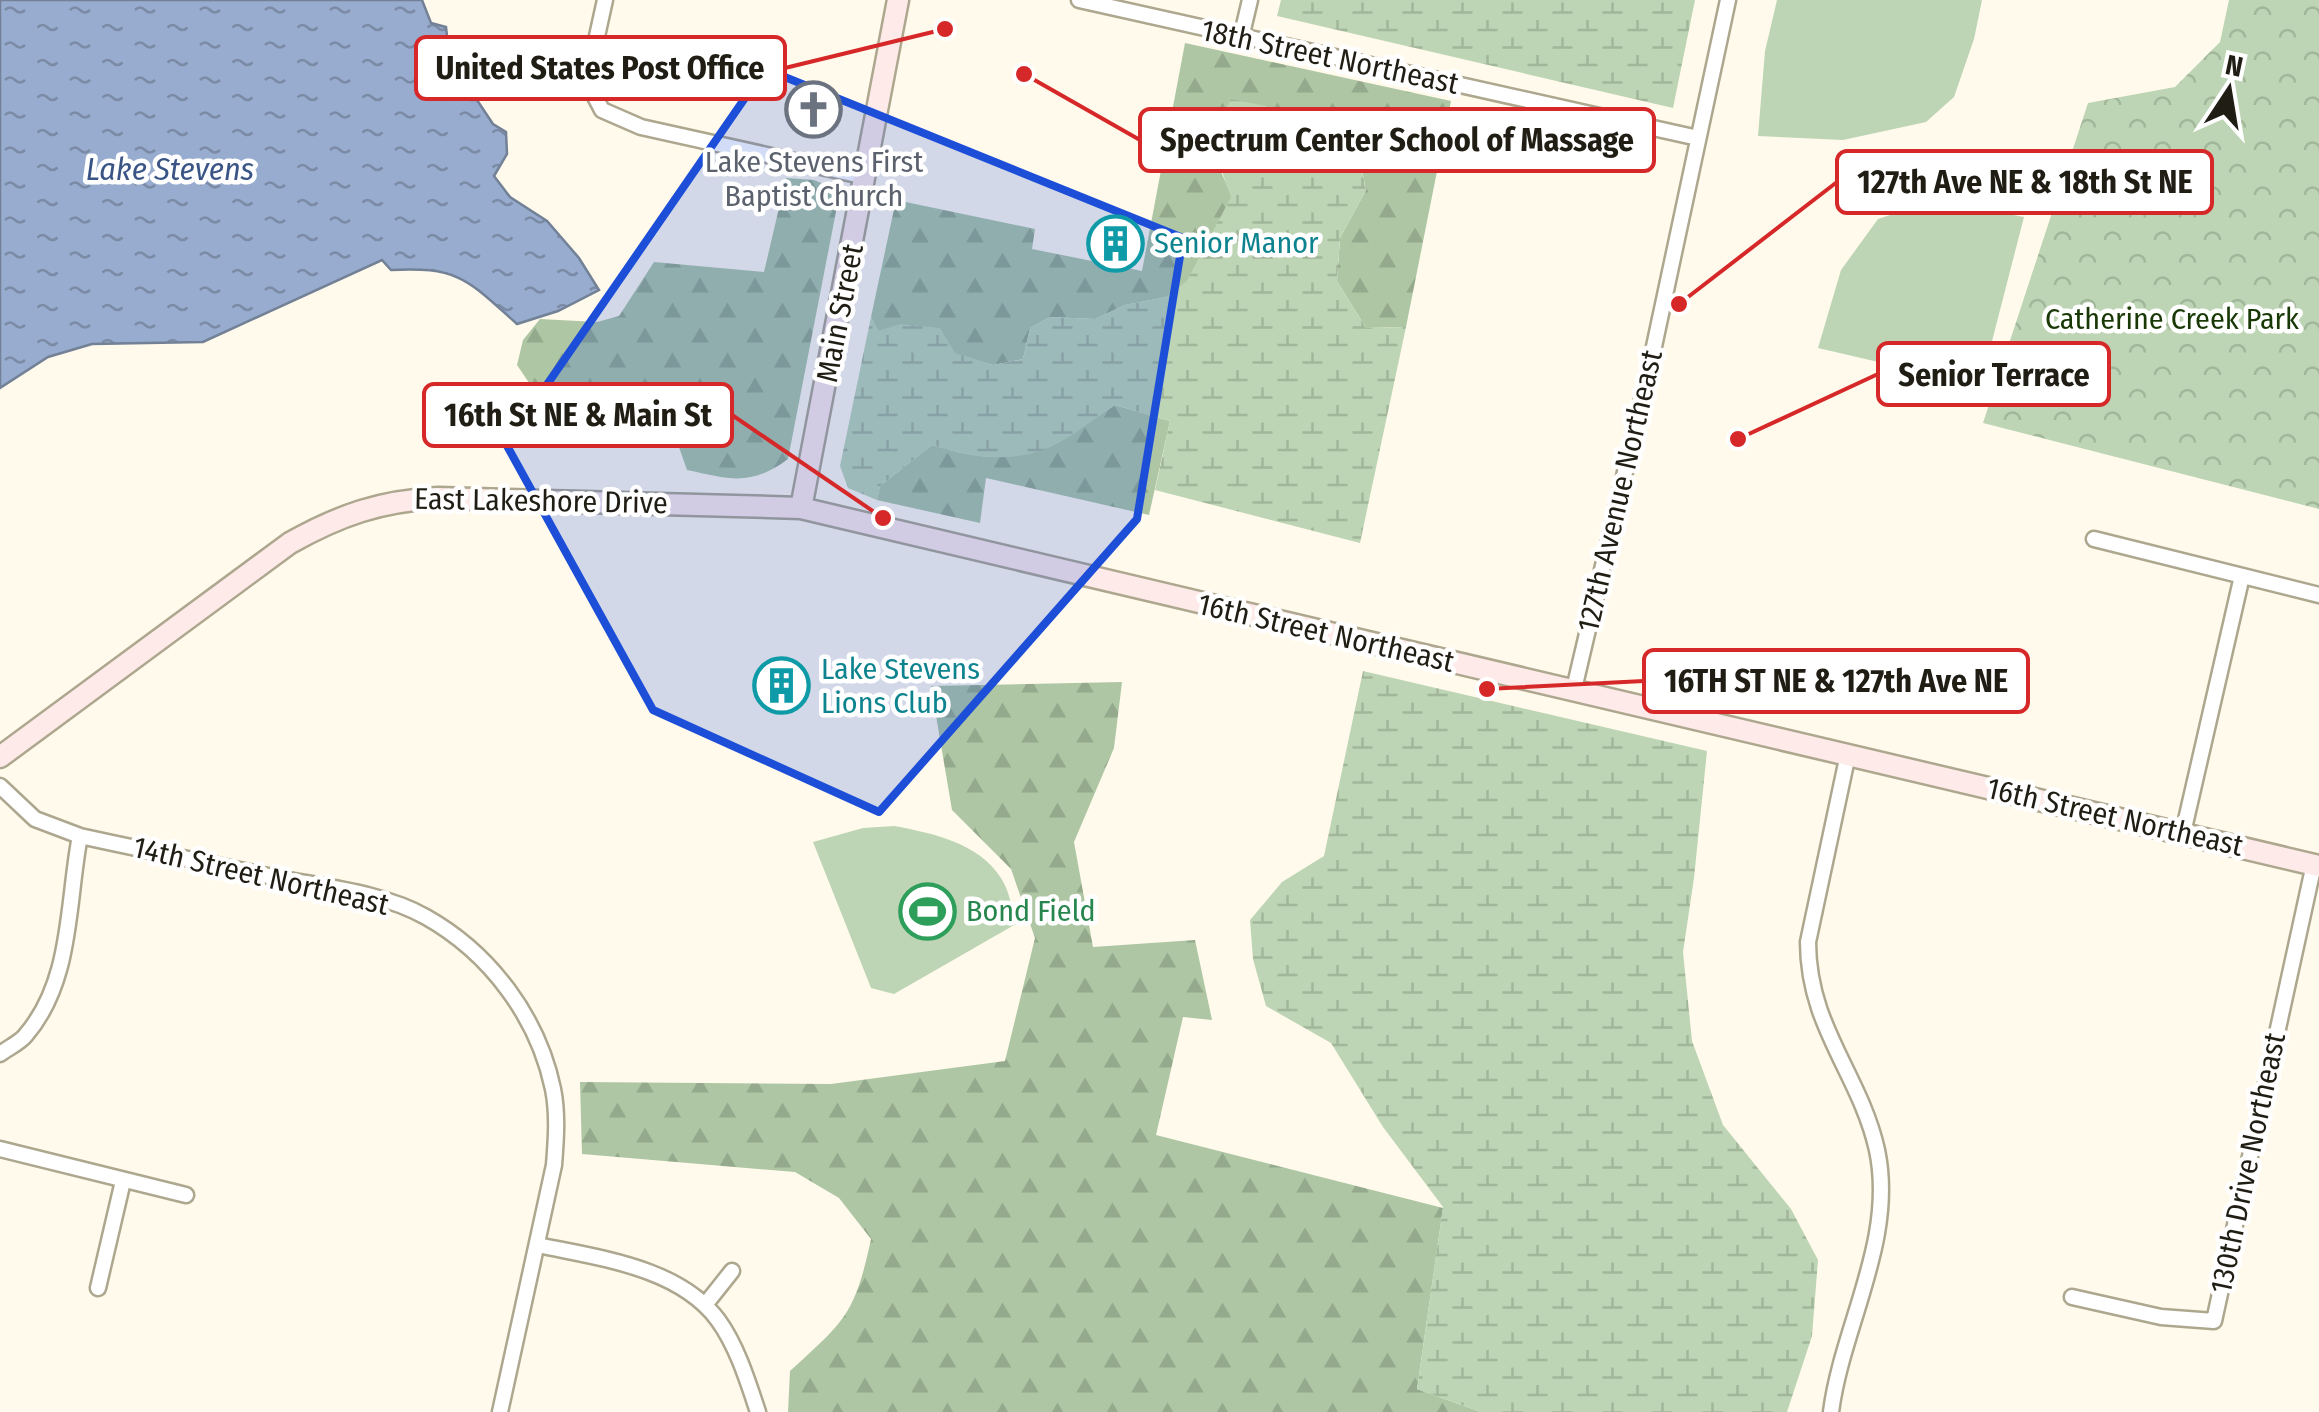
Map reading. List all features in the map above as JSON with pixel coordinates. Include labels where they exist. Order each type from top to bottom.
[{"type":"street","points":[[605,0],[590,68],[592,91],[602,110],[641,127],[866,177]]},
{"type":"street","name":"Main Street","points":[[802,508],[898,0]]},
{"type":"street","name":"18th Street Northeast","points":[[1078,0],[1698,138]]},
{"type":"street","points":[[1242,38],[1250,0]]},
{"type":"street","name":"127th Avenue Northeast","points":[[1574,689],[1645,388],[1728,0]]},
{"type":"street","name":"East Lakeshore Drive","points":[[0,757],[274,554],[332,519],[395,500],[438,498],[802,508]]},
{"type":"street","name":"16th Street Northeast","points":[[802,508],[2316,865]]},
{"type":"street","points":[[2094,539],[2319,595]]},
{"type":"street","points":[[2183,833],[2242,576]]},
{"type":"street","points":[[1831,1412],[1834,1387],[1868,1272],[1880,1202],[1873,1140],[1862,1104],[1834,1052],[1808,970],[1808,942],[1848,754]]},
{"type":"street","name":"14th Street Northeast","points":[[0,786],[35,819],[80,836],[375,898],[425,916],[472,950],[500,978],[524,1011],[538,1042],[553,1089],[556,1126],[554,1165],[500,1412]]},
{"type":"street","points":[[0,1054],[24,1037],[45,1004],[67,942],[80,836]]},
{"type":"street","name":"130th Drive Northeast","points":[[2072,1296],[2161,1317],[2214,1321],[2316,865]]},
{"type":"street","points":[[0,1149],[186,1195]]},
{"type":"street","points":[[98,1288],[122,1180]]},
{"type":"street","points":[[538,1245],[620,1263],[686,1289],[720,1323],[758,1412]]},
{"type":"street","points":[[705,1305],[732,1271]]},
{"type":"highlighted area","points":[[765,69],[1183,238],[1137,519],[879,812],[653,710],[506,444]]},
{"type":"green space","points":[[1281,0],[1695,0],[1673,108],[1277,16]]},
{"type":"green space","points":[[1777,0],[1982,0],[1974,39],[1954,97],[1926,122],[1843,140],[1758,136],[1765,51]]},
{"type":"green space","name":"Catherine Creek Park","points":[[2229,0],[2319,0],[2319,509],[1983,423],[2088,103],[2175,87],[2220,42]]},
{"type":"green space","points":[[1185,43],[1451,101],[1406,327],[1366,328],[1337,281],[1340,238],[1366,190],[1359,155],[1283,141],[1265,106],[1216,160],[1232,197],[1187,282],[1166,297],[1125,305],[1095,319],[1050,317],[1030,328],[1023,359],[993,365],[878,331],[871,317],[896,200],[1035,229],[1032,249],[1142,271]]},
{"type":"green space","points":[[1231,99],[1265,106],[1283,141],[1359,154],[1366,190],[1340,238],[1337,281],[1366,328],[1406,327],[1360,543],[1155,490],[1170,421],[1115,405],[1066,439],[1033,453],[990,457],[932,445],[880,486],[877,500],[848,488],[840,466],[871,317],[878,331],[900,324],[940,328],[955,353],[993,365],[1023,359],[1030,328],[1050,317],[1095,319],[1125,305],[1166,297],[1187,281],[1231,197],[1222,170],[1218,137]]},
{"type":"green space","points":[[786,178],[814,180],[840,191],[788,459],[751,477],[728,478],[687,470],[673,430],[651,404],[611,403],[572,415],[540,399],[517,365],[523,340],[540,319],[597,322],[619,316],[654,262],[764,272]]},
{"type":"green space","points":[[1936,200],[2024,217],[1982,380],[1973,384],[1818,348],[1841,270],[1878,219]]},
{"type":"green space","points":[[1115,405],[1170,421],[1149,515],[986,478],[980,523],[877,500],[880,486],[932,445],[987,457],[1030,452],[1069,434]]},
{"type":"green space","points":[[1363,671],[1707,751],[1683,952],[1692,1041],[1723,1125],[1791,1209],[1818,1260],[1812,1336],[1787,1412],[1481,1412],[1417,1389],[1443,1207],[1383,1127],[1331,1043],[1266,1006],[1253,959],[1250,920],[1282,882],[1324,856]]},
{"type":"green space","points":[[1122,682],[1114,748],[1074,842],[1093,947],[1195,940],[1212,1020],[1183,1017],[1156,1135],[1443,1208],[1417,1389],[1481,1412],[788,1412],[790,1371],[836,1327],[853,1301],[871,1239],[839,1198],[795,1172],[582,1154],[580,1082],[831,1084],[1005,1061],[1035,938],[1011,869],[952,810],[931,686]]},
{"type":"green space","name":"Bond Field","points":[[894,826],[939,836],[980,856],[1004,883],[1016,924],[894,994],[871,988],[813,842],[863,828]]},
{"type":"water","name":"Lake Stevens","points":[[0,0],[422,0],[431,23],[446,27],[449,55],[465,58],[471,100],[477,100],[493,124],[506,132],[507,154],[494,176],[510,197],[547,221],[579,258],[599,290],[558,311],[517,324],[462,279],[433,271],[391,270],[382,260],[203,342],[92,344],[48,357],[0,388]]},
{"type":"place","name":"United States Post Office","points":[[945,29]]},
{"type":"place","name":"Spectrum Center School of Massage","points":[[1024,74]]},
{"type":"place","name":"Lake Stevens First Baptist Church","points":[[814,109]]},
{"type":"place","name":"Senior Manor","points":[[1115,243]]},
{"type":"place","name":"127th Ave NE & 18th St NE","points":[[1679,304]]},
{"type":"place","name":"Senior Terrace","points":[[1738,439]]},
{"type":"place","name":"16th St NE & Main St","points":[[883,518]]},
{"type":"place","name":"Lake Stevens Lions Club","points":[[782,686]]},
{"type":"place","name":"16TH ST NE & 127th Ave NE","points":[[1487,689]]},
{"type":"place","name":"Bond Field","points":[[927,911]]}]
